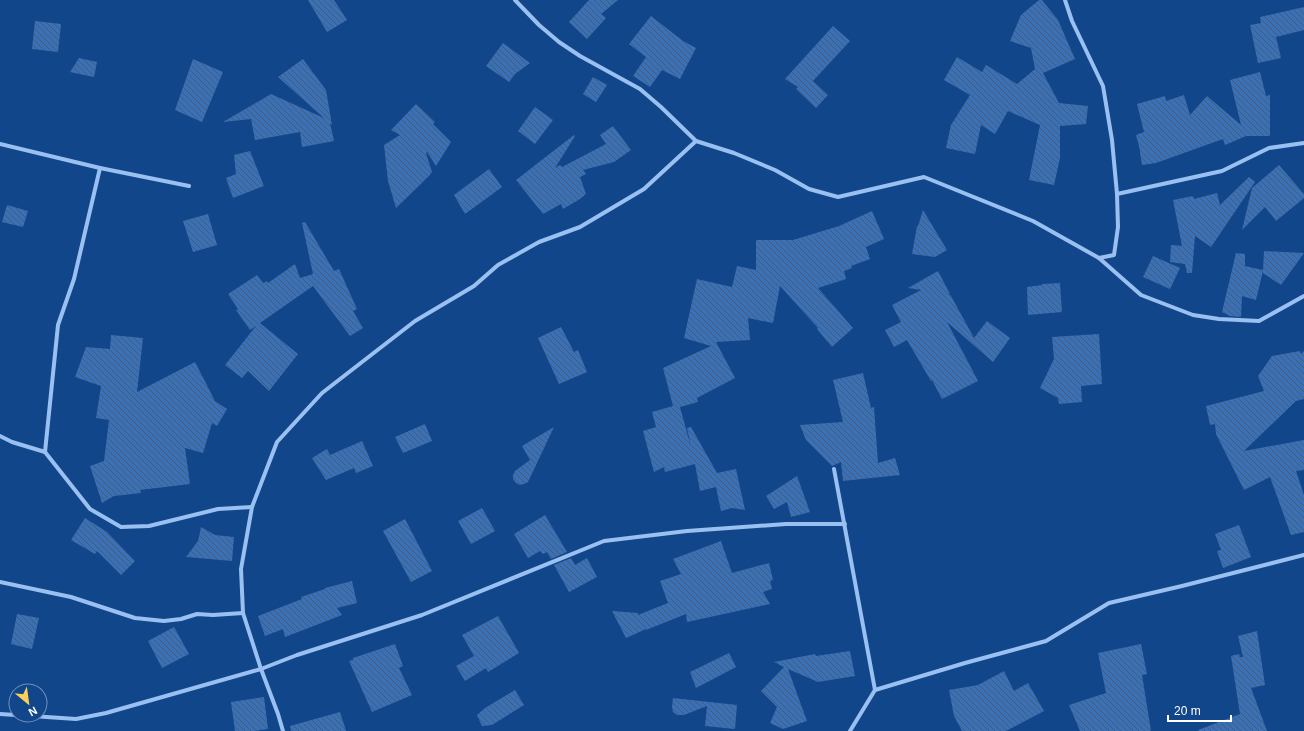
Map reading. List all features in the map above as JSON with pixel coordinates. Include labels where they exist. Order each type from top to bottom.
[{"type":"street","points":[[515,0],[539,25],[559,42],[580,56],[640,89],[696,141],[734,153],[775,170],[809,189],[838,197],[924,177],[1033,221],[1100,258],[1141,295],[1193,315],[1219,319],[1259,321],[1304,296]]},
{"type":"street","points":[[1065,0],[1072,21],[1103,86],[1112,140],[1117,194],[1118,227],[1114,255],[1100,258]]},
{"type":"street","points":[[283,731],[243,613],[241,569],[252,507],[277,442],[322,393],[415,322],[474,286],[498,264],[539,242],[580,227],[644,189],[696,141]]},
{"type":"street","points":[[1117,194],[1222,171],[1269,148],[1304,143]]},
{"type":"street","points":[[0,144],[100,168],[189,186]]},
{"type":"street","points":[[45,452],[58,325],[74,279],[100,168]]},
{"type":"street","points":[[0,436],[12,442],[45,452],[90,509],[121,527],[148,526],[218,508],[252,507]]},
{"type":"street","points":[[834,469],[875,690],[850,731]]},
{"type":"street","points":[[48,717],[76,719],[106,713],[261,669],[297,655],[422,614],[604,541],[687,531],[786,524],[845,524]]},
{"type":"street","points":[[875,690],[1046,640],[1108,603],[1304,555]]},
{"type":"street","points":[[0,582],[71,597],[135,618],[164,621],[181,619],[197,614],[213,615],[243,613]]},
{"type":"building","points":[[308,0],[334,0],[347,20],[327,32]]},
{"type":"building","points":[[589,0],[618,0],[601,14],[606,18],[587,39],[569,22]]},
{"type":"building","points":[[1039,0],[1042,0],[1058,20],[1075,59],[1043,73],[1059,103],[1088,106],[1086,124],[1060,126],[1060,158],[1054,185],[1029,180],[1040,125],[1008,111],[995,134],[981,125],[975,154],[946,148],[951,125],[970,95],[944,80],[957,57],[982,72],[986,65],[1017,84],[1035,69],[1031,48],[1010,41],[1021,15]]},
{"type":"building","points":[[1304,7],[1304,30],[1276,37],[1281,58],[1258,63],[1250,25],[1261,23],[1260,17]]},
{"type":"building","points":[[651,16],[683,41],[696,48],[680,79],[662,70],[650,87],[633,76],[646,57],[629,44]]},
{"type":"building","points":[[35,21],[61,24],[58,52],[32,49]]},
{"type":"building","points":[[833,26],[850,41],[813,81],[828,95],[816,108],[796,89],[798,87],[785,79]]},
{"type":"building","points":[[503,43],[530,63],[515,74],[509,82],[486,66]]},
{"type":"building","points":[[79,58],[97,62],[94,77],[70,72]]},
{"type":"building","points":[[193,59],[223,72],[202,122],[175,110]]},
{"type":"building","points":[[303,59],[326,90],[334,141],[302,147],[300,132],[255,140],[251,119],[223,122],[271,94],[324,118],[278,77]]},
{"type":"building","points":[[1260,72],[1266,96],[1270,95],[1270,136],[1246,136],[1225,145],[1223,139],[1156,163],[1142,165],[1136,135],[1144,132],[1137,104],[1165,96],[1166,101],[1184,95],[1190,115],[1207,96],[1241,125],[1230,80]]},
{"type":"building","points":[[593,77],[607,85],[596,102],[583,94]]},
{"type":"building","points":[[416,104],[435,122],[433,124],[451,142],[436,166],[427,152],[426,153],[432,172],[396,208],[388,181],[384,145],[400,135],[391,130]]},
{"type":"building","points":[[535,107],[553,120],[535,144],[518,131]]},
{"type":"building","points":[[613,126],[631,150],[614,162],[583,170],[586,174],[580,177],[586,194],[563,209],[561,204],[543,214],[516,180],[574,135],[575,136],[555,168],[560,165],[562,167],[606,144],[600,135]]},
{"type":"building","points":[[250,151],[264,186],[233,198],[226,178],[236,174],[234,155]]},
{"type":"building","points":[[1279,165],[1304,194],[1304,198],[1276,221],[1265,207],[1242,230],[1252,188]]},
{"type":"building","points":[[489,169],[502,187],[465,214],[454,195]]},
{"type":"building","points":[[1249,177],[1255,182],[1211,247],[1195,236],[1192,273],[1187,273],[1185,264],[1170,262],[1171,245],[1182,246],[1173,200],[1193,196],[1194,199],[1217,193],[1220,205]]},
{"type":"building","points":[[7,205],[28,211],[23,227],[2,222]]},
{"type":"building","points":[[923,210],[947,250],[935,257],[912,254],[917,226]]},
{"type":"building","points":[[872,211],[884,239],[866,247],[870,259],[851,266],[852,268],[844,271],[846,279],[818,288],[853,328],[832,347],[817,329],[818,328],[780,286],[773,323],[748,318],[750,340],[716,342],[735,378],[697,398],[698,402],[680,407],[691,447],[687,428],[691,427],[717,473],[736,469],[745,510],[732,508],[721,511],[716,487],[700,491],[695,464],[665,472],[664,467],[654,472],[643,431],[656,427],[652,412],[673,406],[663,368],[711,346],[684,338],[697,279],[732,287],[737,266],[756,270],[756,240],[793,240],[839,226]]},
{"type":"building","points":[[208,214],[217,245],[193,252],[183,221]]},
{"type":"building","points":[[305,222],[334,271],[339,269],[357,309],[353,311],[363,328],[350,336],[313,286],[260,323],[298,354],[269,391],[248,371],[242,378],[225,365],[256,326],[250,330],[236,310],[238,309],[228,294],[257,275],[263,283],[267,281],[268,283],[295,264],[300,278],[313,274],[302,223]]},
{"type":"building","points":[[1264,251],[1304,253],[1281,285],[1263,273],[1263,271],[1256,300],[1242,296],[1241,317],[1230,316],[1222,312],[1236,253],[1245,254],[1245,266],[1263,270]]},
{"type":"building","points":[[1153,256],[1180,268],[1170,289],[1143,277]]},
{"type":"building","points":[[938,271],[950,294],[948,293],[974,338],[987,321],[1010,338],[993,362],[947,322],[978,381],[942,399],[907,340],[894,347],[885,330],[901,322],[892,305],[921,290],[908,288]]},
{"type":"building","points":[[1060,283],[1062,312],[1028,315],[1027,287]]},
{"type":"building","points":[[561,327],[574,352],[578,350],[587,372],[559,384],[538,338]]},
{"type":"building","points":[[1099,334],[1102,384],[1081,386],[1082,402],[1059,404],[1058,398],[1040,388],[1054,359],[1052,337]]},
{"type":"building","points":[[111,335],[143,338],[137,392],[195,362],[215,401],[227,409],[217,426],[212,423],[203,453],[185,448],[190,484],[140,490],[141,493],[114,496],[102,503],[90,466],[104,461],[109,420],[96,418],[101,386],[75,377],[86,347],[110,349]]},
{"type":"building","points":[[1300,351],[1301,354],[1304,351],[1304,399],[1296,401],[1244,451],[1304,440],[1304,470],[1296,471],[1304,495],[1304,532],[1291,535],[1270,477],[1244,490],[1216,434],[1215,424],[1210,425],[1206,406],[1264,391],[1258,376],[1272,356]]},
{"type":"building","points":[[863,373],[871,408],[874,407],[878,463],[895,458],[900,475],[843,481],[841,462],[832,466],[806,440],[800,425],[843,422],[833,380]]},
{"type":"building","points":[[425,424],[432,441],[403,453],[395,437]]},
{"type":"building","points":[[554,427],[528,482],[520,485],[516,483],[513,479],[515,471],[530,460],[522,446]]},
{"type":"building","points":[[362,441],[373,466],[356,473],[354,468],[326,480],[312,458],[327,449],[330,455]]},
{"type":"building","points":[[797,476],[810,512],[791,517],[787,502],[774,509],[766,496]]},
{"type":"building","points":[[482,508],[495,531],[471,544],[458,521]]},
{"type":"building","points":[[545,515],[567,552],[551,559],[547,552],[543,554],[540,551],[528,558],[514,534]]},
{"type":"building","points":[[85,518],[107,532],[135,561],[121,575],[97,551],[95,554],[71,540]]},
{"type":"building","points":[[405,519],[432,571],[411,582],[383,531]]},
{"type":"building","points":[[1239,525],[1251,557],[1223,568],[1217,551],[1221,550],[1215,534]]},
{"type":"building","points":[[201,527],[215,535],[234,537],[232,561],[186,557],[198,541]]},
{"type":"building","points":[[721,541],[732,573],[769,563],[773,580],[770,581],[772,589],[763,592],[770,604],[687,622],[686,614],[626,638],[612,611],[638,613],[638,615],[668,603],[660,581],[681,574],[673,559]]},
{"type":"building","points":[[571,558],[575,565],[587,558],[597,577],[569,592],[554,565]]},
{"type":"building","points":[[352,581],[357,603],[337,608],[342,615],[285,637],[283,629],[265,636],[258,616],[302,599],[301,597],[325,588]]},
{"type":"building","points":[[17,614],[39,618],[32,649],[11,644]]},
{"type":"building","points":[[498,616],[519,653],[488,672],[486,668],[465,681],[456,666],[474,656],[462,635]]},
{"type":"building","points":[[174,627],[189,654],[162,668],[148,641]]},
{"type":"building","points":[[1257,631],[1265,685],[1251,688],[1267,731],[1199,731],[1198,730],[1240,714],[1231,656],[1239,654],[1240,657],[1243,657],[1238,636]]},
{"type":"building","points":[[395,644],[403,666],[399,668],[412,695],[372,712],[349,661],[353,660],[353,658]]},
{"type":"building","points":[[1141,644],[1147,674],[1142,675],[1151,731],[1080,731],[1069,705],[1106,693],[1098,653]]},
{"type":"building","points":[[850,651],[855,676],[818,682],[788,669],[807,721],[783,729],[770,723],[777,707],[761,691],[784,667],[774,662],[815,654],[816,656]]},
{"type":"building","points":[[729,653],[736,667],[696,688],[690,672]]},
{"type":"building","points":[[1004,671],[1014,691],[1028,683],[1044,711],[1006,731],[962,731],[954,716],[949,690],[978,685]]},
{"type":"building","points":[[515,690],[524,705],[492,725],[482,726],[477,715],[485,708]]},
{"type":"building","points":[[264,697],[268,729],[235,731],[231,702]]},
{"type":"building","points":[[673,698],[737,705],[735,729],[705,726],[707,706],[684,715],[677,715],[673,712]]},
{"type":"building","points":[[340,712],[346,731],[291,731],[290,726]]}]
